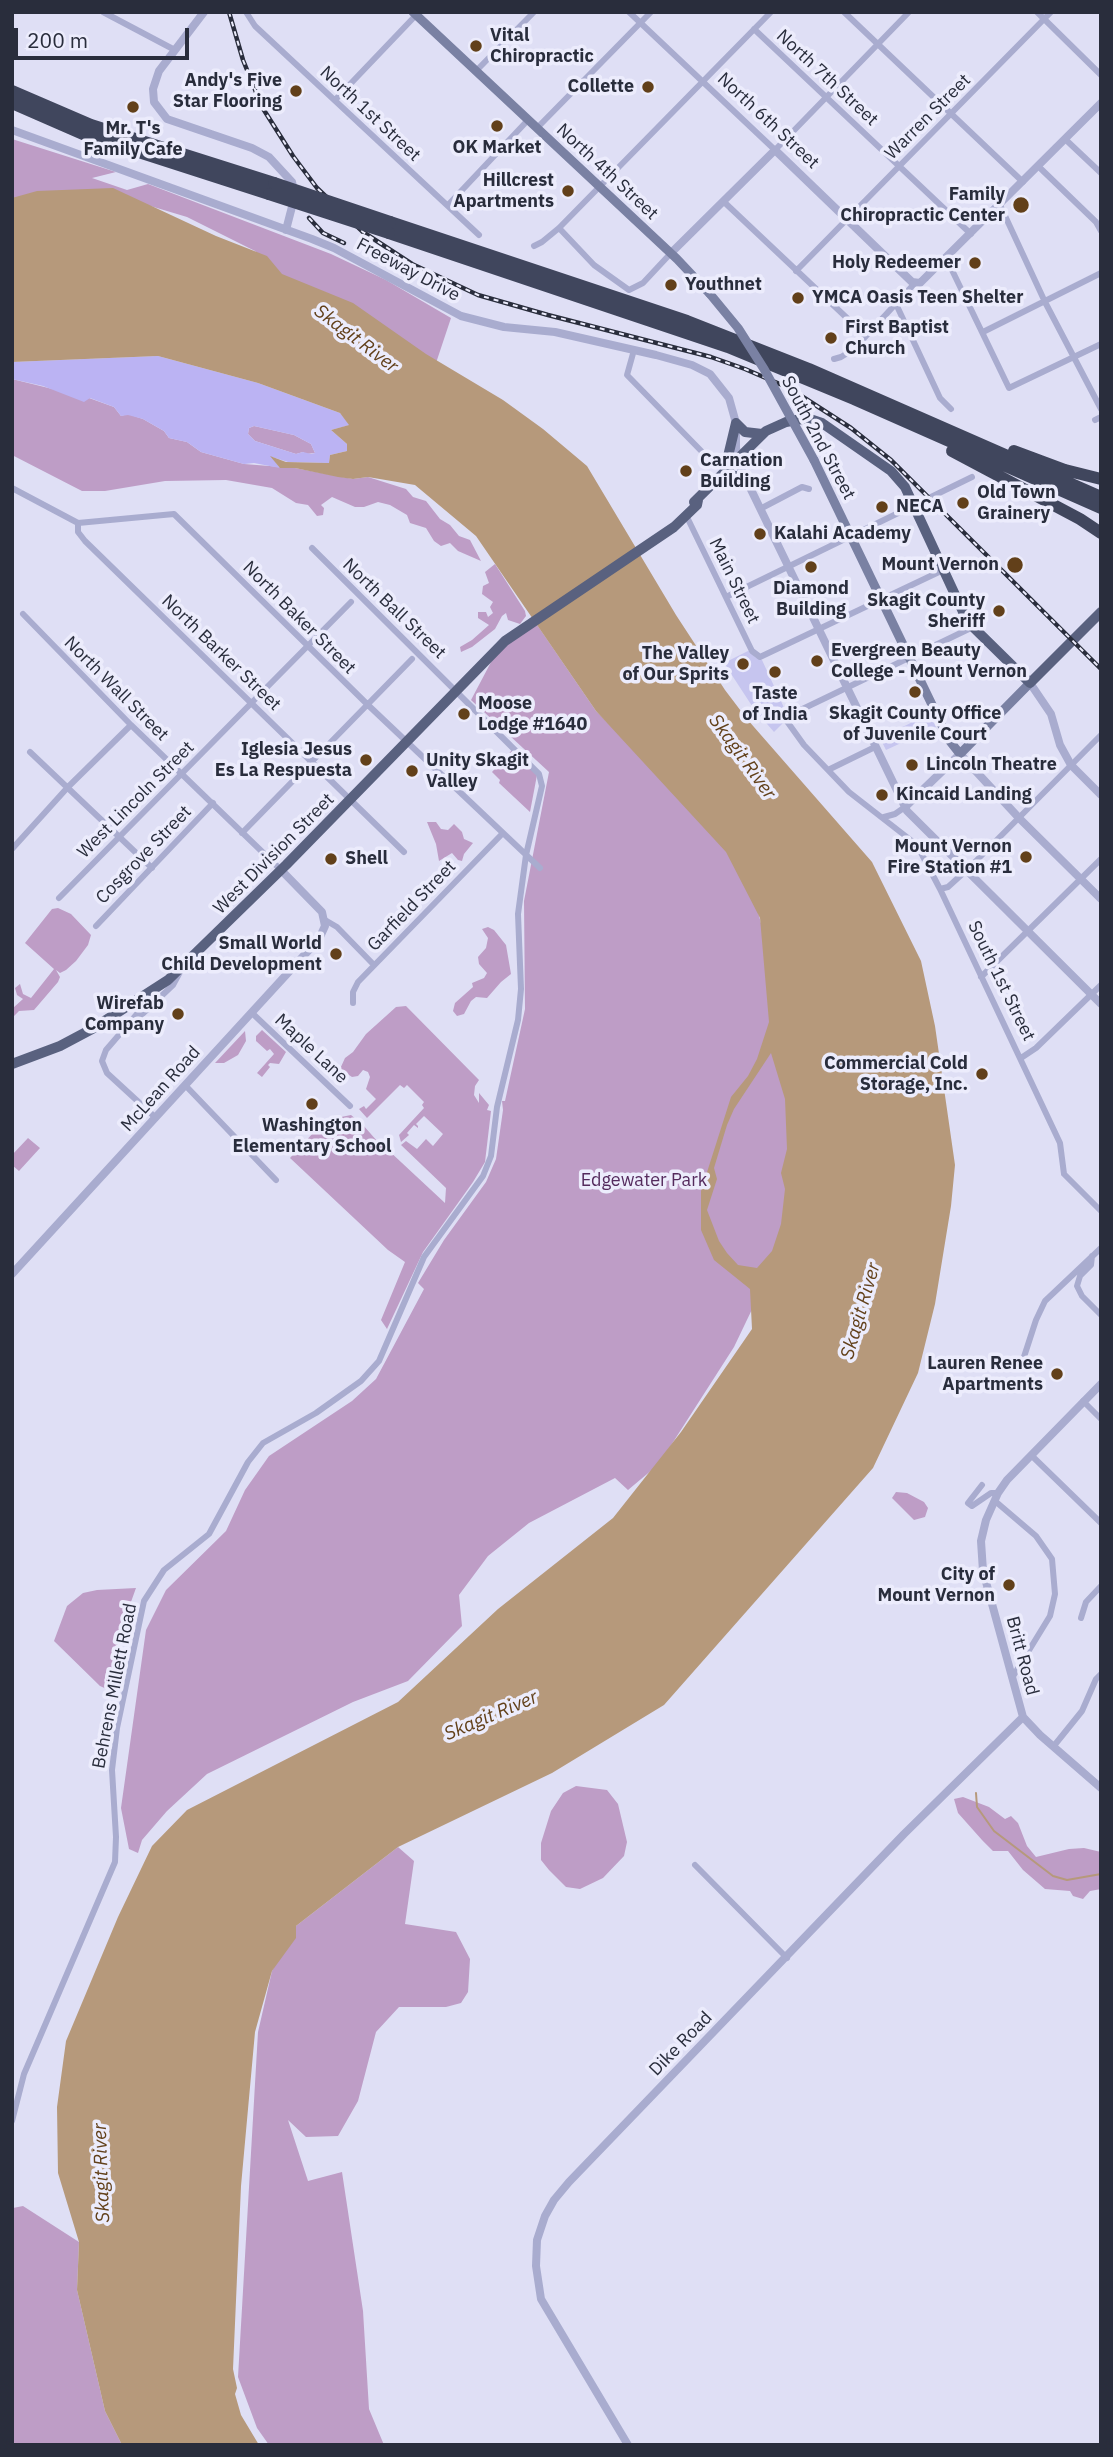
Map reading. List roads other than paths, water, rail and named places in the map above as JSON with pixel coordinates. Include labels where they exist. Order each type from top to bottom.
[{"type":"highway","points":[[12,90],[91,125],[271,189],[687,321],[809,369],[1101,497]]},
{"type":"highway","points":[[12,103],[83,134],[271,189]]},
{"type":"highway","points":[[390,228],[728,347],[824,386],[1101,508]]},
{"type":"highway","points":[[809,369],[865,388],[1065,471],[1101,479]]},
{"type":"highway","points":[[894,418],[914,432],[1080,519],[1101,533]]},
{"type":"main road","name":"North 4th Street","points":[[416,13],[671,253],[738,328],[764,369]]},
{"type":"main road","name":"South 2nd Street","points":[[764,369],[814,460],[949,740],[960,754]]},
{"type":"main road","points":[[736,423],[744,432],[762,434],[775,426],[807,418],[822,423],[891,471],[905,487],[964,614],[973,627],[1030,683]]},
{"type":"main road","points":[[736,423],[724,474],[746,478]]},
{"type":"main road","name":"West Division Street","points":[[665,532],[762,434]]},
{"type":"main road","name":"West Division Street","points":[[12,1064],[72,1040],[138,1002],[184,965],[505,641],[665,532],[686,516],[697,505],[698,500]]},
{"type":"main road","points":[[960,754],[1101,612]]},
{"type":"street","points":[[103,12],[173,49]]},
{"type":"street","points":[[204,12],[173,49],[159,71],[153,89],[154,102],[160,113],[175,123],[252,148],[269,157],[292,182],[295,194],[286,230]]},
{"type":"street","name":"North 1st Street","points":[[246,12],[255,26],[479,234]]},
{"type":"street","points":[[476,71],[534,12]]},
{"type":"street","name":"North 6th Street","points":[[629,12],[915,283]]},
{"type":"street","points":[[537,128],[651,12]]},
{"type":"street","points":[[534,246],[559,228],[771,12]]},
{"type":"street","points":[[844,12],[1023,182]]},
{"type":"street","points":[[559,228],[594,265],[629,290],[638,287],[909,12]]},
{"type":"street","points":[[1037,12],[1101,75]]},
{"type":"street","name":"Warren Street","points":[[796,271],[1051,12]]},
{"type":"street","points":[[335,100],[416,13]]},
{"type":"street","name":"North 7th Street","points":[[754,29],[971,234]]},
{"type":"street","points":[[834,359],[841,358],[854,349],[915,283],[923,280],[971,234],[1101,103]]},
{"type":"street","points":[[448,205],[528,120]]},
{"type":"street","name":"Freeway Drive","points":[[12,130],[334,248],[461,316],[505,327],[555,332],[692,365],[710,374],[727,393],[736,423],[738,459]]},
{"type":"street","points":[[1065,139],[1101,173]]},
{"type":"street","points":[[1038,166],[1096,222],[1101,231]]},
{"type":"street","points":[[723,201],[866,336]]},
{"type":"street","points":[[1000,205],[1045,302],[1101,409]]},
{"type":"street","points":[[944,260],[951,268],[984,332],[1009,388],[1101,344]]},
{"type":"street","points":[[984,332],[1101,273]]},
{"type":"street","points":[[896,304],[940,398],[951,409]]},
{"type":"street","points":[[634,350],[627,375],[712,462]]},
{"type":"street","points":[[738,459],[905,807],[1101,1004]]},
{"type":"street","points":[[726,597],[972,477]]},
{"type":"street","points":[[12,488],[78,523]]},
{"type":"street","points":[[760,509],[797,489],[808,489]]},
{"type":"street","name":"North Baker Street","points":[[78,523],[174,514],[368,705],[540,868]]},
{"type":"street","name":"Main Street","points":[[686,516],[752,651],[763,657],[819,630]]},
{"type":"street","name":"North Barker Street","points":[[78,523],[78,532],[85,541],[404,852]]},
{"type":"street","name":"North Ball Street","points":[[312,548],[539,774],[542,786]]},
{"type":"street","points":[[819,630],[960,562]]},
{"type":"street","name":"West Lincoln Street","points":[[59,898],[351,602]]},
{"type":"street","name":"North Wall Street","points":[[23,614],[131,725],[281,870]]},
{"type":"street","points":[[960,754],[905,807],[884,817],[849,792],[804,745],[786,718],[973,627]]},
{"type":"street","points":[[242,833],[412,659]]},
{"type":"street","points":[[1030,683],[1051,714],[1060,745],[1071,765],[1101,795]]},
{"type":"street","points":[[12,849],[68,787],[131,725]]},
{"type":"street","points":[[940,889],[948,887],[967,870],[1101,735]]},
{"type":"street","points":[[828,770],[875,747]]},
{"type":"street","points":[[30,752],[152,868]]},
{"type":"street","name":"South 2nd Street","points":[[960,754],[1019,818],[1101,899]]},
{"type":"street","name":"Behrens Millett Road","points":[[12,2121],[24,2074],[115,1861],[117,1837],[112,1770],[117,1728],[144,1601],[164,1570],[209,1534],[248,1462],[263,1443],[316,1413],[361,1381],[379,1361],[425,1257],[483,1175],[491,1156],[497,1107],[518,1020],[521,989],[518,914],[526,855],[542,786]]},
{"type":"street","name":"Cosgrove Street","points":[[96,926],[213,803]]},
{"type":"street","name":"South 1st Street","points":[[884,817],[917,845],[923,855],[1060,1143],[1064,1174],[1101,1211]]},
{"type":"street","name":"Garfield Street","points":[[353,1003],[354,988],[374,965],[502,834]]},
{"type":"street","points":[[981,976],[1101,859]]},
{"type":"street","points":[[281,870],[313,901],[325,920],[337,927],[374,965]]},
{"type":"street","name":"McLean Road","points":[[12,1275],[319,939],[325,920]]},
{"type":"street","points":[[156,1118],[103,1067],[102,1061],[106,1050],[131,1023],[173,985],[184,965]]},
{"type":"street","points":[[1021,1058],[1036,1048],[1101,985]]},
{"type":"street","points":[[131,1023],[140,1006],[138,1002]]},
{"type":"street","name":"Maple Lane","points":[[252,1013],[350,1106]]},
{"type":"street","points":[[185,1085],[276,1180]]},
{"type":"street","points":[[1021,1366],[1045,1301],[1101,1248]]},
{"type":"street","points":[[1092,1256],[1091,1265],[1080,1276],[1077,1286],[1079,1293],[1101,1315]]},
{"type":"street","points":[[996,1497],[1031,1455],[1101,1384]]},
{"type":"street","points":[[1083,1401],[1101,1419]]},
{"type":"street","points":[[1031,1455],[1101,1523]]},
{"type":"street","points":[[982,1485],[968,1503],[972,1506],[991,1493],[1036,1536],[1052,1559],[1055,1594],[1049,1616],[1012,1678]]},
{"type":"street","name":"Britt Road","points":[[996,1497],[986,1520],[981,1542],[983,1571],[1023,1717],[1101,1788]]},
{"type":"street","points":[[1081,1618],[1086,1602],[1101,1586]]},
{"type":"street","points":[[1053,1747],[1082,1711],[1096,1679],[1101,1674]]},
{"type":"street","name":"Dike Road","points":[[628,2445],[541,2299],[536,2266],[537,2240],[545,2216],[569,2182],[904,1834],[1023,1717]]},
{"type":"street","points":[[695,1866],[787,1958]]},
{"type":"water","name":"Skagit River","points":[[113,188],[216,236],[267,256],[282,274],[353,303],[426,354],[503,400],[587,466],[676,615],[725,690],[747,719],[872,862],[921,961],[935,1026],[955,1165],[935,1304],[918,1373],[873,1468],[664,1705],[552,1773],[398,1847],[296,1926],[296,1938],[272,1971],[255,2032],[241,2186],[233,2369],[237,2388],[235,2394],[241,2415],[259,2445],[122,2445],[105,2411],[77,2290],[79,2242],[58,2173],[57,2107],[66,2041],[118,1917],[152,1846],[187,1810],[398,1702],[498,1609],[613,1518],[681,1432],[752,1329],[750,1289],[714,1260],[701,1230],[701,1191],[731,1097],[748,1076],[757,1059],[769,1022],[760,918],[726,852],[596,711],[476,536],[415,485],[280,468],[270,456],[286,462],[329,463],[330,455],[347,451],[347,444],[331,430],[349,425],[340,413],[258,383],[158,356],[12,362],[12,198],[37,191]],"holes":[[[771,1053],[785,1099],[787,1149],[781,1173],[785,1189],[781,1224],[772,1251],[757,1268],[738,1265],[719,1241],[707,1210],[717,1179],[714,1168],[734,1109]]]},
{"type":"waterway","points":[[976,1793],[977,1807],[994,1831],[1053,1876],[1067,1880],[1101,1874]]},
{"type":"railway","points":[[229,12],[243,60],[262,107],[317,188],[363,232],[412,264],[478,295],[711,357],[789,388],[851,428],[891,460],[1101,669]]},
{"type":"railway","points":[[309,218],[323,233],[344,243]]},
{"type":"place","name":"Vital Chiropractic","points":[[476,46]]},
{"type":"place","name":"Collette","points":[[648,87]]},
{"type":"place","name":"Andy's Five Star Flooring","points":[[296,91]]},
{"type":"place","name":"Mr. T's Family Cafe","points":[[133,107]]},
{"type":"place","name":"OK Market","points":[[497,126]]},
{"type":"place","name":"Hillcrest Apartments","points":[[568,191]]},
{"type":"place","name":"Family Chiropractic Center","points":[[1021,205]]},
{"type":"place","name":"Holy Redeemer","points":[[975,263]]},
{"type":"place","name":"Youthnet","points":[[671,285]]},
{"type":"place","name":"YMCA Oasis Teen Shelter","points":[[798,298]]},
{"type":"place","name":"First Baptist Church","points":[[831,338]]},
{"type":"place","name":"Carnation Building","points":[[686,471]]},
{"type":"place","name":"Old Town Grainery","points":[[963,503]]},
{"type":"place","name":"NECA","points":[[882,507]]},
{"type":"place","name":"Kalahi Academy","points":[[760,534]]},
{"type":"place","name":"Mount Vernon","points":[[1015,565]]},
{"type":"place","name":"Diamond Building","points":[[811,567]]},
{"type":"place","name":"Skagit County Sheriff","points":[[999,611]]},
{"type":"place","name":"Evergreen Beauty College - Mount Vernon","points":[[817,661]]},
{"type":"place","name":"The Valley of Our Sprits","points":[[743,664]]},
{"type":"place","name":"Taste of India","points":[[775,672]]},
{"type":"place","name":"Skagit County Office of Juvenile Court","points":[[915,692]]},
{"type":"place","name":"Moose Lodge #1640","points":[[464,714]]},
{"type":"place","name":"Iglesia Jesus Es La Respuesta","points":[[366,760]]},
{"type":"place","name":"Lincoln Theatre","points":[[912,765]]},
{"type":"place","name":"Unity Skagit Valley","points":[[412,771]]},
{"type":"place","name":"Kincaid Landing","points":[[882,795]]},
{"type":"place","name":"Mount Vernon Fire Station #1","points":[[1026,857]]},
{"type":"place","name":"Shell","points":[[331,859]]},
{"type":"place","name":"Small World Child Development","points":[[336,954]]},
{"type":"place","name":"Wirefab Company","points":[[178,1014]]},
{"type":"place","name":"Commercial Cold Storage, Inc.","points":[[982,1074]]},
{"type":"place","name":"Washington Elementary School","points":[[312,1104]]},
{"type":"place","name":"Lauren Renee Apartments","points":[[1057,1374]]},
{"type":"place","name":"City of Mount Vernon","points":[[1009,1585]]},
{"type":"park label","name":"Edgewater Park","points":[[644,1181]]}]
